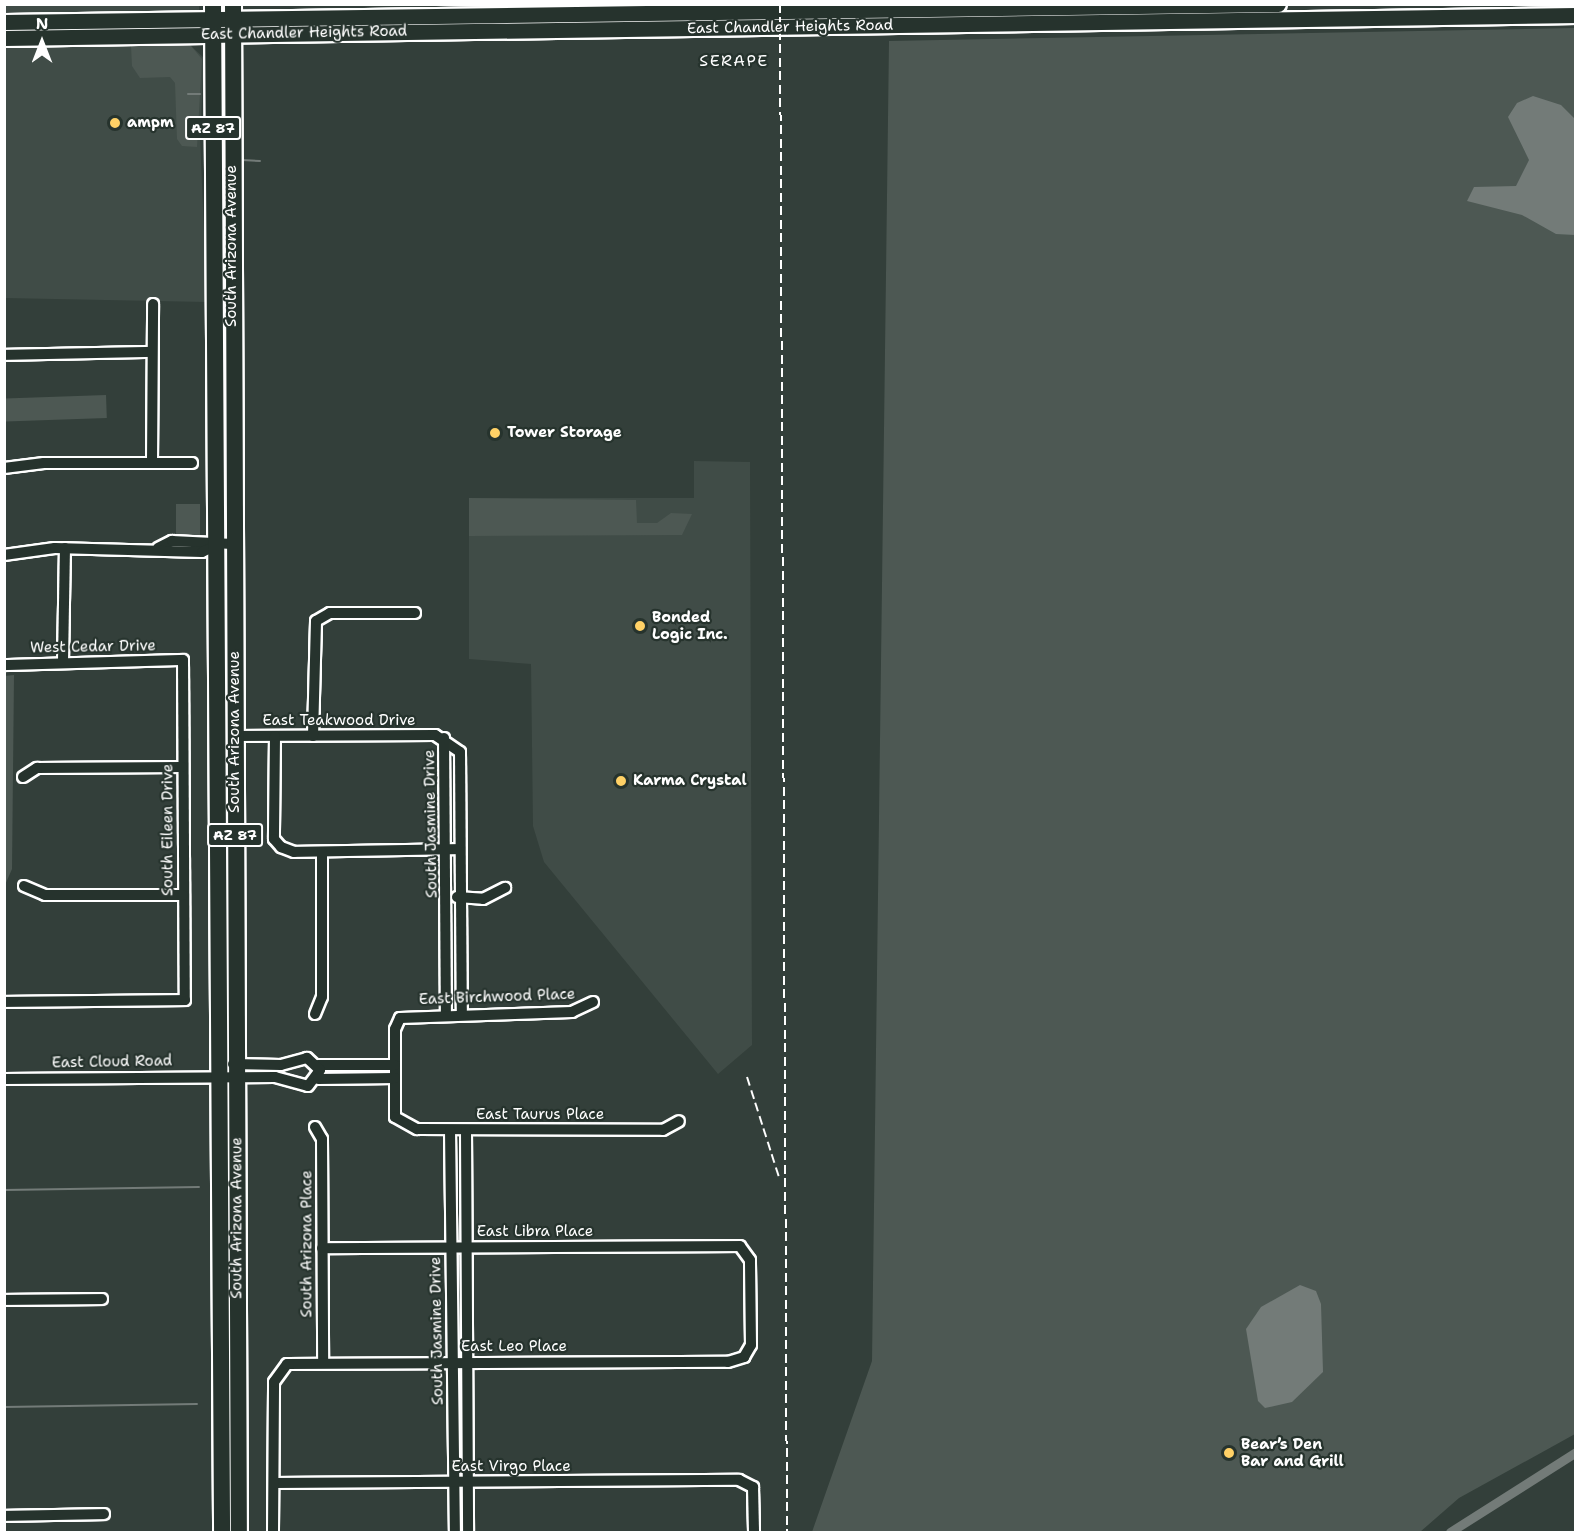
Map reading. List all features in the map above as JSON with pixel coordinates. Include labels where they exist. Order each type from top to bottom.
[{"type":"main road","name":"East Chandler Heights Road","points":[[4,22],[213,19],[822,18],[1278,4]]},
{"type":"main road","name":"East Chandler Heights Road","points":[[232,19],[614,7],[822,18]]},
{"type":"main road","name":"East Chandler Heights Road","points":[[1134,9],[1575,15]]},
{"type":"main road","name":"East Chandler Heights Road","points":[[4,38],[213,19]]},
{"type":"main road","name":"South Arizona Avenue","points":[[213,19],[224,276]]},
{"type":"main road","name":"South Arizona Avenue","points":[[222,1533],[220,1070],[225,544],[224,276],[232,19]]},
{"type":"main road","name":"South Arizona Avenue","points":[[225,544],[235,735],[239,1533]]},
{"type":"street","points":[[152,462],[153,304]]},
{"type":"street","points":[[4,355],[152,352]]},
{"type":"street","points":[[4,468],[44,463],[192,464]]},
{"type":"street","points":[[4,555],[64,548],[158,548],[172,541],[225,544]]},
{"type":"street","points":[[63,661],[64,548]]},
{"type":"street","points":[[314,736],[314,627],[320,617],[415,613]]},
{"type":"street","name":"West Cedar Drive","points":[[4,665],[63,661],[183,660]]},
{"type":"street","name":"South Eileen Drive","points":[[4,1002],[185,1000],[183,660]]},
{"type":"street","name":"East Teakwood Drive","points":[[235,735],[444,738]]},
{"type":"street","points":[[275,736],[274,839],[288,850],[322,852],[454,849]]},
{"type":"street","name":"South Jasmine Drive","points":[[444,738],[460,752],[454,849],[447,898],[446,1013]]},
{"type":"street","points":[[23,777],[37,768],[182,767]]},
{"type":"street","name":"South Jasmine Drive","points":[[454,849],[462,896],[462,1013]]},
{"type":"street","points":[[315,1014],[322,998],[322,852]]},
{"type":"street","points":[[24,886],[45,895],[183,895]]},
{"type":"street","points":[[447,898],[462,896],[483,899],[504,888]]},
{"type":"street","name":"East Birchwood Place","points":[[395,1065],[395,1029],[400,1018],[446,1013],[572,1012],[593,1002]]},
{"type":"street","points":[[220,1070],[281,1065],[307,1058],[318,1065],[395,1065],[395,1078],[318,1079],[303,1086],[276,1077],[237,1070]]},
{"type":"street","points":[[318,1065],[318,1079]]},
{"type":"street","name":"East Cloud Road","points":[[4,1079],[220,1070]]},
{"type":"street","name":"East Taurus Place","points":[[395,1078],[399,1124],[450,1130],[663,1130],[679,1121]]},
{"type":"street","name":"South Arizona Place","points":[[315,1127],[322,1139],[323,1363]]},
{"type":"street","name":"South Jasmine Drive","points":[[450,1130],[455,1533]]},
{"type":"street","name":"South Jasmine Drive","points":[[466,1130],[468,1533]]},
{"type":"street","name":"East Libra Place","points":[[322,1248],[733,1245],[746,1252],[747,1354]]},
{"type":"street","points":[[4,1300],[102,1299]]},
{"type":"street","name":"East Leo Place","points":[[274,1484],[274,1382],[280,1368],[323,1363],[728,1362],[747,1354]]},
{"type":"street","name":"East Virgo Place","points":[[274,1484],[748,1483],[754,1495],[754,1533]]},
{"type":"street","points":[[273,1533],[274,1484]]},
{"type":"street","points":[[4,1516],[104,1514]]},
{"type":"shaded area","points":[[4,5],[199,5],[199,12],[4,12]]},
{"type":"shaded area","points":[[1575,28],[1575,1434],[1459,1498],[1420,1532],[812,1532],[872,1361],[889,41]]},
{"type":"shaded area","points":[[190,45],[204,58],[200,137],[207,302],[5,298],[4,47]]},
{"type":"shaded area","points":[[131,46],[191,46],[202,59],[197,147],[182,146],[177,139],[175,83],[170,77],[140,78],[132,66]]},
{"type":"shaded area","points":[[1533,96],[1561,105],[1575,119],[1575,235],[1556,234],[1522,215],[1467,201],[1474,187],[1516,186],[1529,160],[1508,117],[1517,103]]},
{"type":"shaded area","points":[[106,395],[107,418],[6,422],[5,399]]},
{"type":"shaded area","points":[[694,461],[750,462],[752,1045],[718,1074],[544,862],[533,826],[531,664],[469,659],[469,498],[694,498]]},
{"type":"shaded area","points":[[469,498],[636,500],[637,523],[657,523],[671,513],[692,514],[682,535],[469,536]]},
{"type":"shaded area","points":[[176,504],[200,504],[200,535],[176,535]]},
{"type":"shaded area","points":[[14,675],[12,869],[5,885],[4,676]]},
{"type":"shaded area","points":[[1300,1285],[1316,1291],[1321,1304],[1323,1372],[1292,1402],[1265,1408],[1258,1401],[1246,1329],[1261,1307]]},
{"type":"waterway","points":[[188,94],[200,94]]},
{"type":"waterway","points":[[242,160],[260,161]]},
{"type":"waterway","points":[[4,1190],[199,1187]]},
{"type":"waterway","points":[[4,1407],[197,1404]]},
{"type":"waterway","points":[[1450,1532],[1576,1452]]},
{"type":"railway","points":[[780,4],[787,1532]]},
{"type":"railway","points":[[747,1077],[779,1177]]},
{"type":"place","name":"ampm","points":[[115,123]]},
{"type":"place","name":"Tower Storage","points":[[495,433]]},
{"type":"place","name":"Bonded Logic Inc.","points":[[640,626]]},
{"type":"place","name":"Karma Crystal","points":[[621,781]]},
{"type":"place","name":"Bear’s Den Bar and Grill","points":[[1229,1453]]},
{"type":"district","name":"SERAPE","points":[[734,61]]}]
